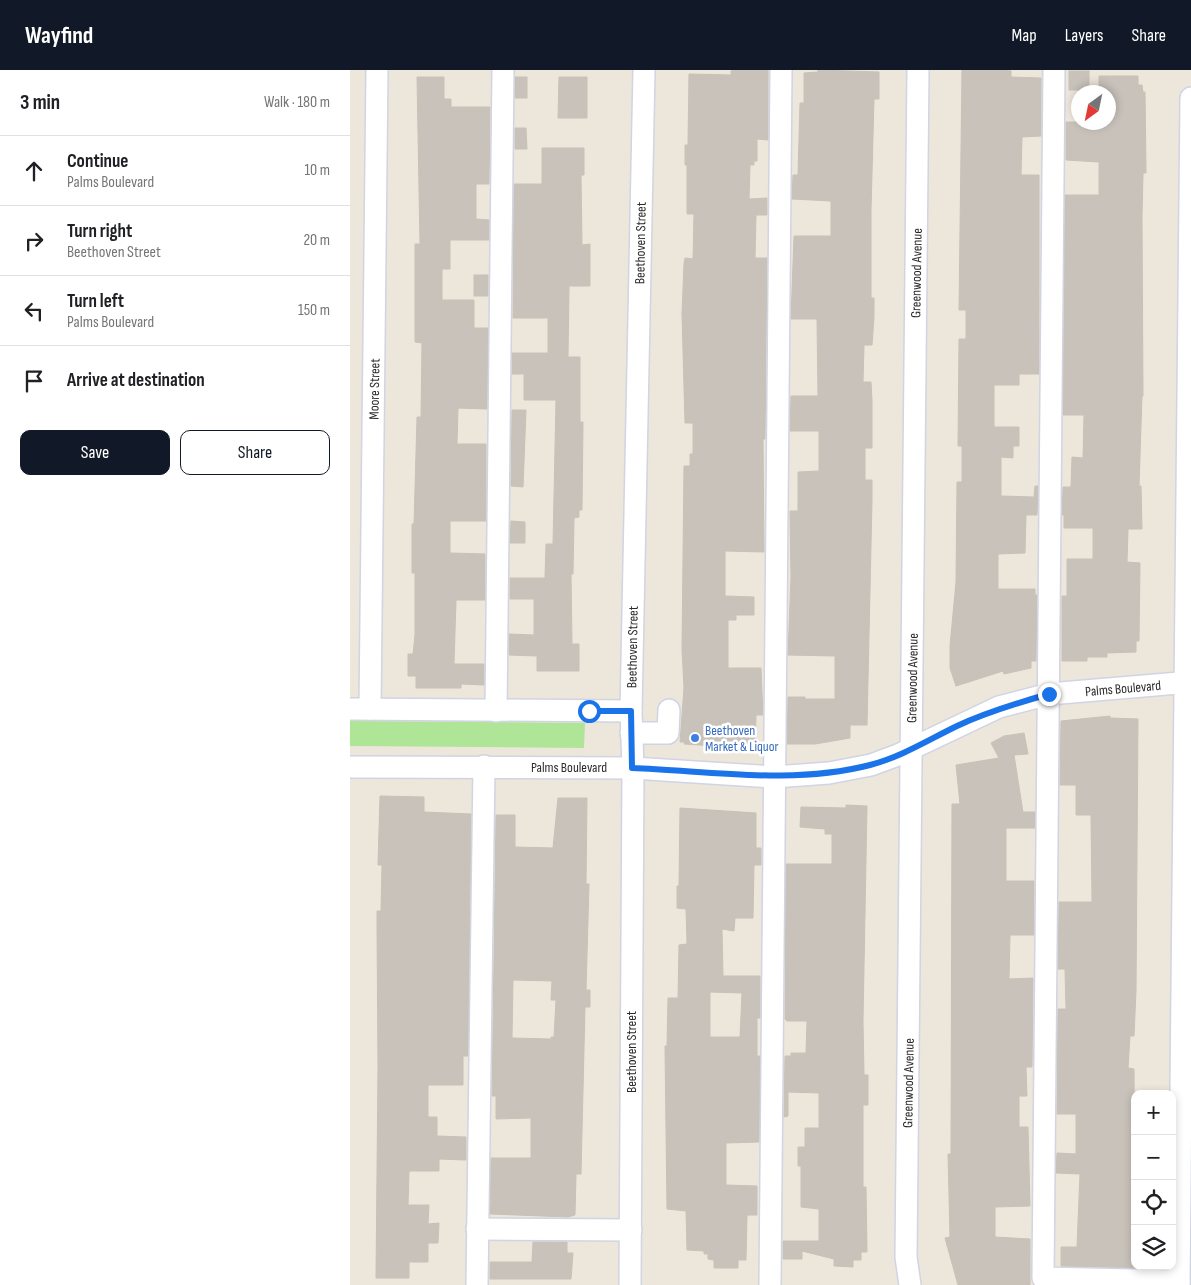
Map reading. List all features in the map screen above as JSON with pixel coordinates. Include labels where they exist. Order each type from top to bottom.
[{"type":"street","name":"Moore Street","points":[[360,709],[378,70]]},
{"type":"street","points":[[496,711],[503,70]]},
{"type":"street","name":"Beethoven Street","points":[[630,1285],[631,711],[644,70]]},
{"type":"street","points":[[770,1285],[781,70]]},
{"type":"street","name":"Greenwood Avenue","points":[[910,1285],[906,1257],[918,70]]},
{"type":"street","points":[[1054,70],[1043,1278],[1179,1283],[1188,682],[1191,98]]},
{"type":"street","name":"Palms Boulevard","points":[[350,767],[632,768],[774,777],[828,773],[862,767],[912,750],[999,707],[1049,694],[1188,682]]},
{"type":"street","points":[[360,709],[631,711]]},
{"type":"street","points":[[631,733],[668,733],[669,710]]},
{"type":"street","points":[[477,1285],[484,766]]},
{"type":"street","points":[[477,1229],[631,1230]]},
{"type":"green space","points":[[350,721],[585,723],[584,748],[350,746]]},
{"type":"building","points":[[768,70],[768,140],[757,139],[757,161],[754,161],[754,165],[750,165],[749,199],[767,198],[767,215],[756,215],[755,258],[767,258],[765,439],[763,439],[764,552],[725,551],[725,596],[754,597],[754,615],[736,615],[736,620],[728,620],[728,668],[761,668],[763,715],[756,715],[755,746],[731,745],[731,747],[684,744],[685,742],[680,742],[684,688],[682,649],[684,466],[690,466],[690,454],[693,454],[693,423],[685,423],[682,314],[685,258],[693,259],[694,214],[687,214],[687,165],[685,165],[685,145],[688,145],[689,74],[731,75],[731,71]]},
{"type":"building","points":[[818,70],[879,72],[879,99],[874,99],[871,210],[871,298],[874,298],[874,317],[872,345],[864,345],[863,382],[871,382],[872,401],[872,448],[865,448],[865,480],[872,480],[867,725],[850,725],[850,738],[815,744],[787,744],[788,697],[835,699],[835,656],[788,655],[791,577],[790,511],[798,511],[798,472],[819,471],[819,431],[790,431],[791,396],[818,396],[817,319],[791,319],[794,236],[831,236],[831,201],[792,199],[793,175],[798,175],[800,103],[804,103],[804,73],[818,72]]},
{"type":"building","points":[[962,70],[1002,70],[1011,71],[1011,77],[1041,78],[1041,136],[1022,137],[1021,175],[1039,175],[1039,374],[1019,374],[1019,385],[994,385],[994,427],[1019,427],[1019,446],[1013,446],[1013,458],[1001,457],[1001,496],[1034,497],[1035,486],[1038,486],[1037,515],[1026,515],[1025,553],[998,554],[998,589],[1035,589],[1035,595],[1037,595],[1036,661],[1031,661],[1031,668],[1004,674],[1003,671],[956,686],[950,668],[950,646],[956,582],[957,482],[962,482],[962,446],[958,446],[959,339],[966,339],[966,310],[959,310]]},
{"type":"building","points":[[1069,71],[1089,71],[1089,85],[1071,85],[1071,90],[1069,90]]},
{"type":"building","points":[[1099,76],[1138,76],[1138,85],[1142,85],[1143,92],[1145,92],[1146,173],[1143,173],[1142,216],[1143,396],[1139,486],[1141,486],[1142,529],[1128,529],[1127,562],[1140,563],[1139,641],[1136,641],[1136,652],[1107,653],[1107,657],[1087,657],[1087,661],[1062,661],[1062,596],[1067,596],[1067,559],[1093,559],[1093,528],[1064,528],[1064,515],[1062,515],[1063,487],[1071,487],[1072,457],[1083,458],[1084,415],[1063,415],[1065,195],[1099,195],[1099,162],[1066,160],[1066,122],[1071,122],[1071,130],[1116,130],[1116,85],[1099,85]]},
{"type":"building","points":[[417,77],[444,77],[444,99],[451,99],[451,107],[490,107],[489,184],[476,184],[476,219],[489,220],[489,240],[450,240],[450,269],[442,269],[442,300],[474,300],[474,328],[488,328],[487,409],[458,408],[457,444],[486,444],[486,521],[450,521],[450,553],[485,554],[485,600],[456,600],[454,664],[484,664],[484,685],[461,684],[461,688],[416,688],[416,676],[408,676],[408,654],[413,654],[415,635],[415,573],[412,573],[412,524],[414,524],[417,417],[421,417],[422,343],[415,342],[415,244],[420,244]]},
{"type":"building","points":[[515,77],[527,77],[527,98],[515,98]]},
{"type":"building","points":[[559,77],[587,77],[587,118],[558,118]]},
{"type":"building","points":[[515,128],[526,128],[527,149],[515,149]]},
{"type":"building","points":[[542,148],[584,148],[584,175],[581,175],[582,245],[590,244],[590,286],[569,286],[568,357],[580,357],[580,422],[583,422],[582,510],[579,510],[579,517],[574,518],[573,574],[571,574],[572,644],[579,644],[579,671],[537,671],[537,656],[509,655],[509,634],[534,635],[534,599],[510,599],[510,578],[545,578],[546,544],[553,544],[556,400],[524,400],[524,374],[512,374],[512,353],[548,353],[548,318],[513,318],[514,184],[542,184]]},
{"type":"building","points":[[474,275],[488,275],[488,296],[474,296]]},
{"type":"building","points":[[512,410],[526,410],[523,487],[511,486]]},
{"type":"building","points":[[511,521],[525,522],[525,543],[510,543]]},
{"type":"building","points":[[1110,716],[1110,718],[1138,719],[1136,991],[1134,1036],[1130,1036],[1128,1068],[1134,1069],[1134,1090],[1131,1090],[1131,1268],[1061,1266],[1061,1247],[1077,1247],[1080,1174],[1056,1173],[1057,1153],[1076,1154],[1076,1114],[1057,1114],[1058,1009],[1066,1009],[1065,969],[1058,969],[1059,902],[1092,902],[1091,815],[1076,815],[1076,785],[1060,785],[1061,721]]},
{"type":"building","points":[[1024,733],[1028,754],[1014,755],[1023,812],[1035,812],[1035,828],[1006,828],[1006,881],[1034,881],[1034,935],[1010,935],[1009,979],[1033,978],[1032,1067],[1026,1067],[1027,1096],[1019,1096],[1019,1127],[1028,1127],[1030,1206],[995,1207],[995,1237],[1030,1239],[1030,1285],[958,1285],[945,1238],[950,1237],[948,1154],[951,1154],[952,804],[960,804],[956,765],[999,758],[991,743],[1004,736]]},
{"type":"building","points":[[380,796],[424,797],[424,812],[471,814],[468,1056],[463,1056],[463,1085],[428,1085],[428,1117],[437,1117],[437,1136],[466,1137],[466,1160],[439,1159],[439,1171],[409,1171],[408,1205],[429,1205],[428,1224],[439,1223],[438,1243],[428,1243],[428,1262],[409,1262],[409,1278],[376,1278],[377,911],[381,911],[382,865],[378,865]]},
{"type":"building","points":[[558,798],[587,798],[586,884],[589,884],[586,990],[590,990],[590,1007],[585,1007],[581,1174],[576,1174],[575,1215],[568,1217],[490,1214],[491,1158],[531,1158],[531,1118],[496,1119],[496,1096],[492,1096],[496,815],[515,815],[515,847],[553,848]],"holes":[[[513,980],[552,981],[551,1000],[556,1000],[554,1037],[551,1037],[551,1039],[512,1038]]]},
{"type":"building","points":[[846,805],[867,806],[863,1021],[864,1075],[868,1075],[868,1105],[863,1105],[863,1187],[866,1187],[867,1252],[861,1252],[861,1260],[853,1260],[853,1267],[834,1266],[834,1259],[802,1251],[802,1259],[783,1259],[783,1241],[819,1241],[819,1209],[801,1207],[801,1166],[798,1166],[798,1147],[805,1147],[805,1128],[819,1128],[819,1093],[788,1092],[788,1116],[784,1117],[785,1056],[791,1056],[791,1053],[806,1053],[807,1021],[787,1021],[785,1019],[786,864],[832,864],[832,834],[825,834],[825,829],[800,827],[801,807],[846,808]]},
{"type":"building","points":[[680,808],[756,813],[756,848],[761,848],[761,865],[754,865],[753,918],[735,918],[734,931],[722,929],[723,976],[760,976],[760,1018],[757,1018],[757,1056],[760,1056],[759,1142],[726,1143],[726,1185],[757,1186],[757,1215],[747,1215],[746,1260],[738,1260],[738,1268],[714,1268],[714,1260],[708,1259],[708,1254],[704,1254],[704,1251],[687,1250],[686,1211],[667,1209],[665,1046],[667,1046],[668,998],[678,998],[679,945],[687,944],[686,909],[677,908],[677,886],[679,886]],"holes":[[[710,992],[742,993],[740,1037],[710,1037]]]},
{"type":"building","points":[[533,1242],[567,1242],[567,1253],[573,1253],[571,1279],[490,1279],[490,1262],[532,1262]]},
{"type":"place","name":"Beethoven Market & Liquor","points":[[695,738]]},
{"type":"route","points":[[589,711],[631,711],[632,768],[774,777],[828,773],[871,765],[912,750],[955,727],[999,707],[1049,694]]}]
